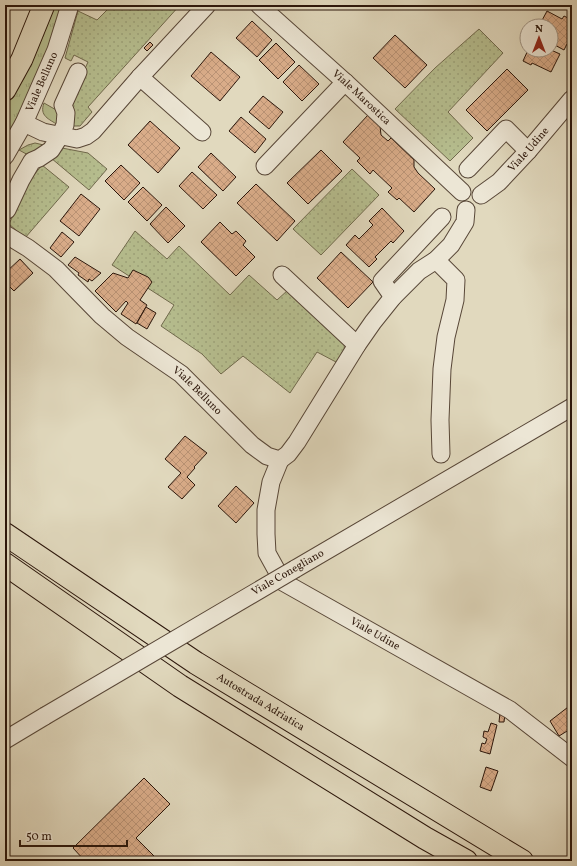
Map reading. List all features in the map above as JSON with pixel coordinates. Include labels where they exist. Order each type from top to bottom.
[{"type":"highway","name":"Autostrada Adriatica","points":[[5,534],[196,663],[522,861]]},
{"type":"highway","points":[[5,564],[180,686],[425,838],[466,861]]},
{"type":"main road","points":[[5,90],[22,59],[44,5]]},
{"type":"street","name":"Viale Belluno","points":[[5,156],[24,123],[56,50],[70,5]]},
{"type":"street","points":[[24,123],[43,132],[60,136],[77,139],[86,136],[93,131],[140,77],[207,5]]},
{"type":"street","name":"Viale Marostica","points":[[259,5],[345,82],[462,192]]},
{"type":"street","points":[[7,210],[32,161],[51,150],[60,136],[65,125],[66,114],[63,105],[78,72]]},
{"type":"street","points":[[140,77],[202,132]]},
{"type":"street","points":[[265,166],[345,82]]},
{"type":"street","name":"Viale Udine","points":[[481,194],[499,182],[528,151],[572,99]]},
{"type":"street","points":[[468,169],[506,129],[528,151]]},
{"type":"street","points":[[469,189],[476,190],[481,194],[482,201],[479,208],[473,211],[466,210],[461,206],[460,199],[462,192],[469,189]]},
{"type":"street","points":[[280,460],[288,454],[297,442],[357,344],[393,297],[418,271],[436,260],[451,245],[465,222],[466,210]]},
{"type":"street","points":[[393,297],[382,281],[442,217]]},
{"type":"street","name":"Viale Belluno","points":[[5,234],[28,248],[56,269],[102,316],[127,337],[181,374],[252,445],[267,456],[280,460]]},
{"type":"street","points":[[436,260],[456,280],[455,300],[446,337],[442,369],[440,420],[441,454]]},
{"type":"street","points":[[282,275],[357,344]]},
{"type":"street","name":"Viale Conegliano","points":[[5,740],[572,407]]},
{"type":"street","name":"Viale Udine","points":[[280,460],[271,482],[266,510],[266,534],[267,553],[283,582],[510,710],[572,758]]},
{"type":"green space","points":[[52,5],[63,5],[36,82],[5,144],[5,107],[24,78],[38,45]]},
{"type":"green space","points":[[112,5],[180,5],[88,107],[92,112],[80,126],[72,126],[67,108],[88,62],[74,55],[71,61],[65,58],[78,11],[97,20]]},
{"type":"green space","points":[[479,29],[503,53],[448,112],[473,138],[450,161],[395,109],[435,68]]},
{"type":"green space","points":[[44,103],[58,111],[58,125],[48,119],[44,114]]},
{"type":"green space","points":[[35,143],[48,146],[30,156],[19,150],[28,145]]},
{"type":"green space","points":[[62,148],[88,153],[107,169],[89,190],[51,158]]},
{"type":"green space","points":[[42,165],[69,187],[25,238],[9,224],[30,180]]},
{"type":"green space","points":[[352,169],[379,195],[321,255],[293,229]]},
{"type":"green space","points":[[135,231],[167,259],[179,246],[230,295],[249,275],[277,300],[288,290],[343,339],[343,354],[336,362],[317,352],[290,393],[243,356],[221,374],[202,354],[161,326],[174,305],[112,265]]},
{"type":"building","points":[[547,11],[562,19],[564,16],[572,20],[572,47],[567,44],[564,50],[559,47],[559,18],[543,18]]},
{"type":"building","points":[[252,21],[272,40],[257,57],[236,38]]},
{"type":"building","points":[[395,35],[427,65],[405,88],[373,58]]},
{"type":"building","points":[[150,42],[153,45],[147,51],[144,48]]},
{"type":"building","points":[[276,43],[295,62],[278,79],[259,60]]},
{"type":"building","points":[[211,52],[240,77],[220,101],[191,76]]},
{"type":"building","points":[[524,58],[558,58],[551,72],[532,63],[531,65],[523,61]]},
{"type":"building","points":[[299,65],[319,84],[302,101],[283,82]]},
{"type":"building","points":[[507,69],[528,90],[487,131],[466,110]]},
{"type":"building","points":[[263,96],[283,112],[269,129],[249,112]]},
{"type":"building","points":[[368,115],[380,126],[381,135],[388,141],[391,138],[414,160],[414,167],[418,173],[435,189],[414,212],[399,198],[397,200],[388,192],[392,188],[373,170],[370,174],[357,161],[360,158],[343,142]]},
{"type":"building","points":[[241,117],[266,139],[255,153],[229,131]]},
{"type":"building","points":[[150,121],[180,148],[158,173],[128,145]]},
{"type":"building","points":[[321,150],[342,171],[308,204],[287,183]]},
{"type":"building","points":[[211,153],[236,177],[223,191],[198,167]]},
{"type":"building","points":[[121,165],[140,183],[124,200],[105,181]]},
{"type":"building","points":[[192,172],[217,195],[203,209],[179,186]]},
{"type":"building","points":[[256,184],[295,221],[277,241],[237,203]]},
{"type":"building","points":[[143,187],[162,205],[147,221],[128,202]]},
{"type":"building","points":[[81,194],[100,209],[79,236],[60,221]]},
{"type":"building","points":[[166,207],[185,226],[168,243],[150,224]]},
{"type":"building","points":[[382,208],[404,231],[393,243],[391,241],[375,257],[377,259],[369,267],[346,245],[355,235],[359,239],[373,225],[369,221]]},
{"type":"building","points":[[220,222],[232,234],[236,231],[246,241],[243,245],[255,257],[236,276],[201,242]]},
{"type":"building","points":[[62,232],[74,242],[61,257],[50,248]]},
{"type":"building","points":[[341,252],[373,282],[348,308],[317,278]]},
{"type":"building","points":[[75,257],[101,273],[92,281],[89,279],[88,282],[68,265]]},
{"type":"building","points":[[20,259],[33,273],[14,291],[7,284],[5,286],[5,273]]},
{"type":"building","points":[[133,270],[148,277],[152,282],[140,300],[147,305],[136,324],[121,314],[128,303],[126,301],[116,312],[95,291],[113,273],[128,278]]},
{"type":"building","points":[[146,307],[156,313],[147,329],[137,323]]},
{"type":"building","points":[[185,436],[207,453],[187,477],[195,485],[182,499],[168,487],[181,473],[165,459]]},
{"type":"building","points":[[236,486],[254,503],[236,523],[218,506]]},
{"type":"building","points":[[572,704],[572,728],[559,736],[550,721]]},
{"type":"building","points":[[500,713],[505,714],[504,722],[499,722]]},
{"type":"building","points":[[491,723],[497,725],[490,754],[480,751],[482,743],[485,744],[487,739],[483,737],[484,731],[488,732]]},
{"type":"building","points":[[486,767],[498,771],[491,791],[480,787]]},
{"type":"building","points":[[144,778],[170,804],[136,838],[159,861],[85,861],[73,848]]}]
